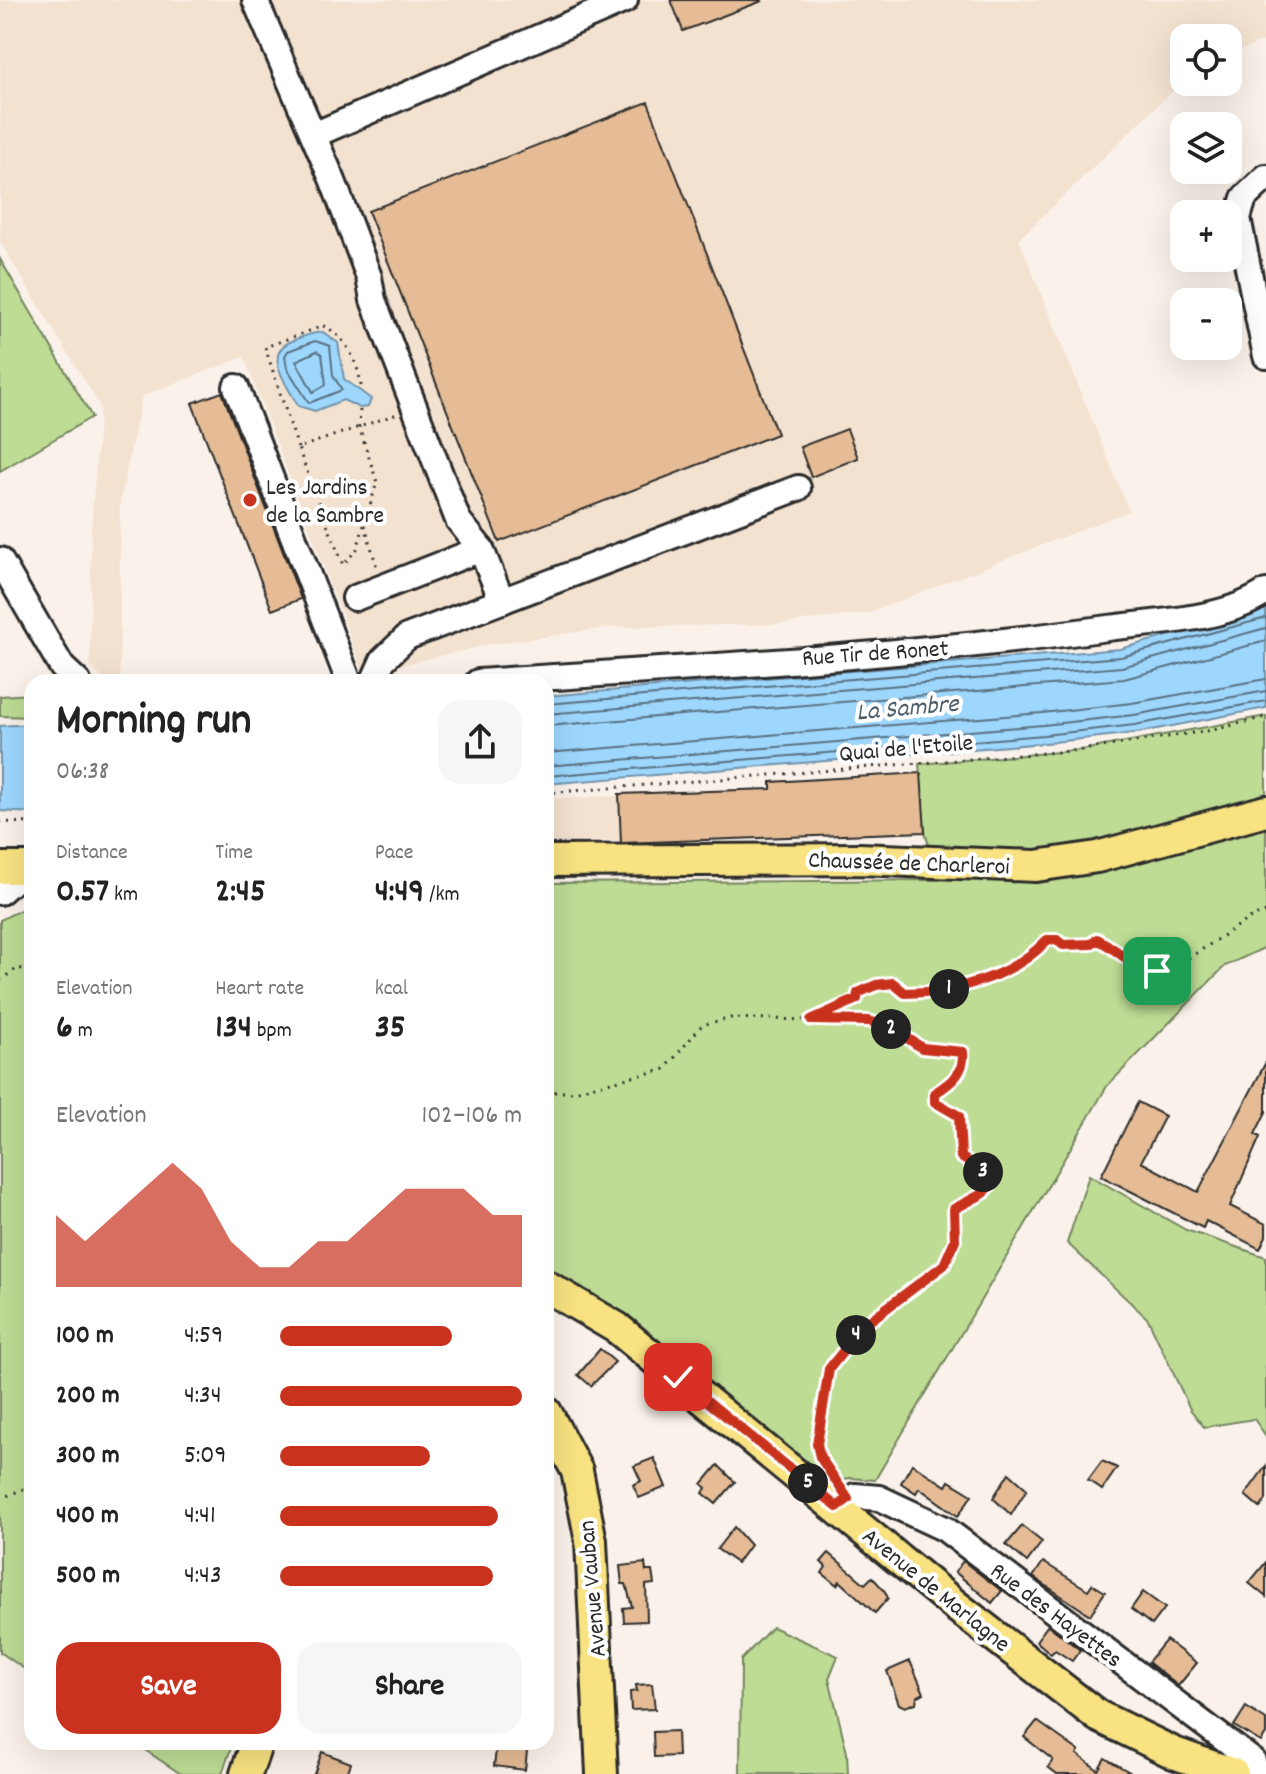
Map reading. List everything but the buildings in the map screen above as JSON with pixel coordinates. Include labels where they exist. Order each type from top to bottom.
[{"type":"main road","name":"Chaussée de Charleroi","points":[[554,861],[859,859],[1036,866],[1097,857],[1266,811]]},
{"type":"main road","name":"Avenue de Marlagne","points":[[554,1291],[617,1328],[843,1503],[978,1623],[1098,1716],[1174,1753],[1233,1774]]},
{"type":"main road","name":"Avenue Vauban","points":[[554,1427],[577,1471],[591,1541],[602,1774]]},
{"type":"main road","points":[[246,1774],[254,1750]]},
{"type":"street","points":[[255,0],[314,135],[458,520],[481,549],[502,601]]},
{"type":"street","points":[[314,135],[625,0]]},
{"type":"street","points":[[1265,341],[1238,218],[1244,198],[1266,177]]},
{"type":"street","points":[[236,387],[346,674]]},
{"type":"street","points":[[377,674],[383,660],[407,637],[798,488]]},
{"type":"street","points":[[355,598],[481,549]]},
{"type":"street","points":[[0,560],[62,667],[69,674]]},
{"type":"street","name":"Rue Tir de Ronet","points":[[554,676],[1005,642],[1197,615],[1252,601],[1266,592]]},
{"type":"street","points":[[0,892],[20,868]]},
{"type":"street","name":"Rue des Hayettes","points":[[843,1503],[879,1498],[945,1529],[1253,1761],[1256,1774]]},
{"type":"path","points":[[360,410],[359,427],[377,482],[357,549],[343,565],[298,448],[265,347],[323,326],[334,330],[344,342],[361,386]]},
{"type":"path","points":[[298,448],[415,408]]},
{"type":"path","points":[[365,525],[382,588]]},
{"type":"path","name":"Quai de l'Etoile","points":[[554,792],[1082,750],[1213,730],[1266,717]]},
{"type":"path","points":[[0,822],[24,823]]},
{"type":"path","points":[[811,1020],[857,999],[858,993],[876,985],[893,983],[905,993],[938,993],[961,986],[1022,964],[1047,940],[1057,940],[1063,945],[1091,944],[1097,939],[1120,951],[1135,967],[1157,971],[1179,964],[1222,933],[1266,912]]},
{"type":"path","points":[[0,980],[18,968],[24,969]]},
{"type":"path","points":[[554,1092],[570,1092],[665,1069],[702,1025],[730,1018],[869,1021],[894,1029],[922,1048],[963,1052],[964,1063],[952,1083],[935,1093],[935,1102],[959,1116],[961,1157],[994,1180],[984,1193],[954,1209],[955,1240],[944,1265],[864,1325],[829,1369],[817,1444],[820,1457],[843,1503]]},
{"type":"path","points":[[0,1499],[24,1488]]},
{"type":"shaded area","points":[[0,0],[1266,0],[1266,40],[1242,50],[1242,24],[1170,24],[1170,93],[1019,239],[1129,511],[868,613],[781,624],[614,627],[487,645],[364,674],[244,357],[142,396],[120,501],[120,674],[98,674],[90,666],[91,532],[100,406],[0,242]]},
{"type":"shaded area","points":[[921,773],[925,832],[554,843],[554,799],[770,789],[771,782]]},
{"type":"green space","points":[[0,259],[92,417],[0,471]]},
{"type":"green space","points":[[24,694],[24,717],[0,716],[0,696]]},
{"type":"green space","points":[[1266,716],[1266,947],[1225,966],[1107,1086],[875,1480],[850,1478],[831,1481],[585,1291],[554,1276],[554,883],[939,880],[925,832],[919,764],[1082,750]]},
{"type":"green space","points":[[24,908],[24,1668],[0,1652],[0,920]]},
{"type":"green space","points":[[1089,1175],[1186,1230],[1266,1257],[1266,1436],[1254,1419],[1204,1427],[1190,1409],[1148,1319],[1067,1243]]},
{"type":"green space","points":[[772,1627],[838,1656],[829,1678],[847,1753],[848,1774],[740,1774],[741,1660]]},
{"type":"green space","points":[[145,1750],[230,1750],[222,1774],[181,1774]]},
{"type":"water","points":[[323,332],[338,343],[344,379],[371,399],[368,407],[360,408],[343,400],[315,411],[298,406],[280,370],[278,353],[292,341]]},
{"type":"water","name":"La Sambre","points":[[1266,609],[1266,708],[1136,733],[1045,743],[554,783],[554,695],[1120,649]]},
{"type":"water","points":[[24,724],[24,812],[0,811],[0,726]]},
{"type":"place","name":"Les Jardins de la Sambre","points":[[250,500]]},
{"type":"route","points":[[678,1377],[837,1507],[848,1499],[820,1457],[817,1444],[829,1369],[864,1325],[944,1265],[955,1240],[954,1209],[984,1193],[994,1180],[961,1157],[959,1116],[935,1102],[935,1093],[952,1083],[964,1063],[963,1052],[922,1048],[894,1029],[869,1021],[811,1020],[857,999],[858,993],[876,985],[893,983],[905,993],[938,993],[961,986],[1022,964],[1047,940],[1057,940],[1063,945],[1091,944],[1097,939],[1120,951],[1135,967],[1157,971]]}]
